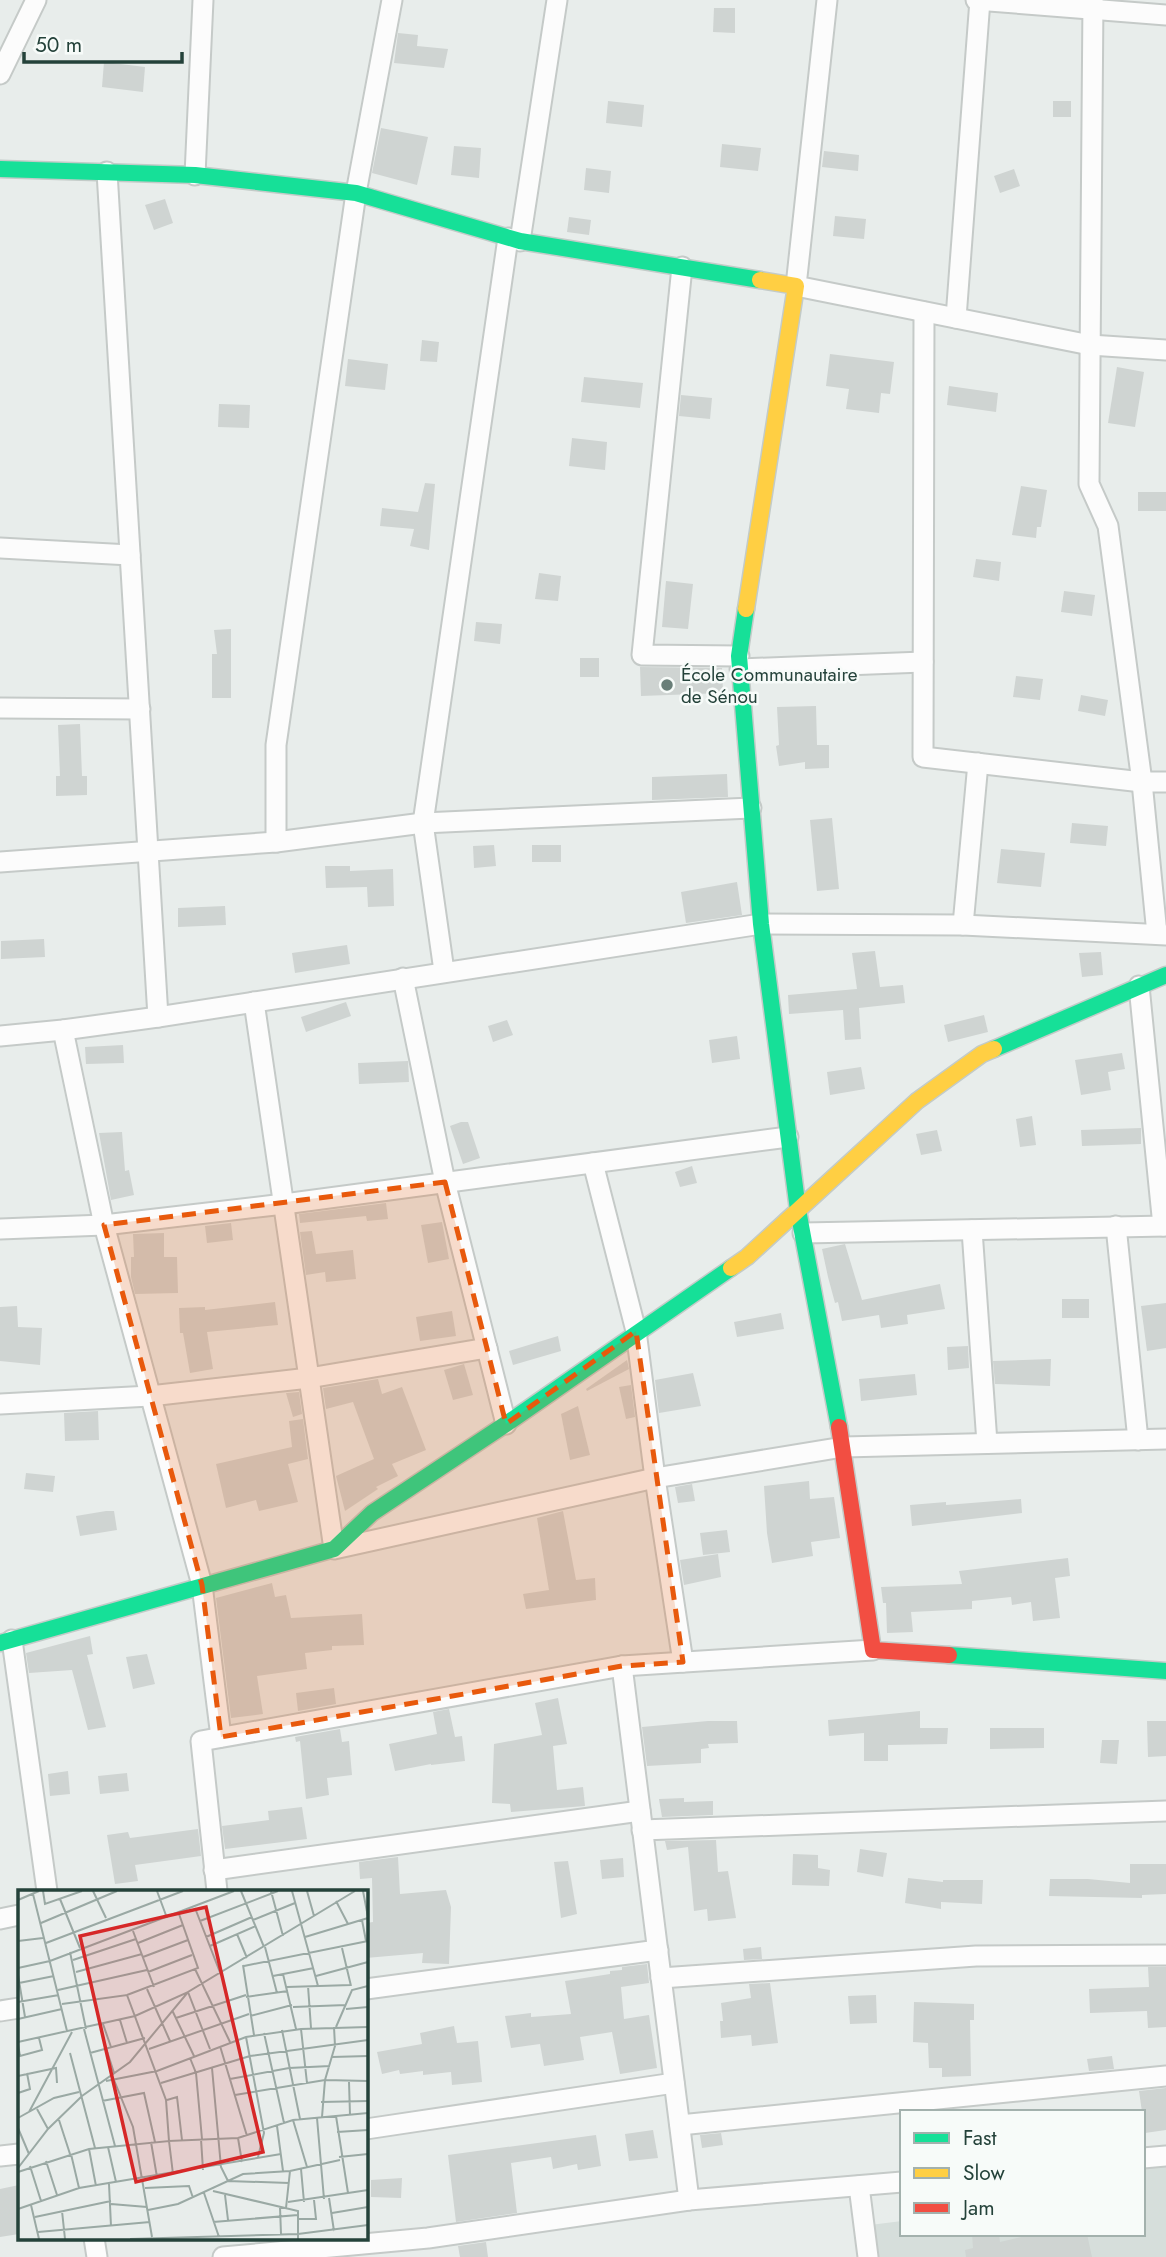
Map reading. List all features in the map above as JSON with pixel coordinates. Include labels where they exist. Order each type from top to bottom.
[{"type":"street","points":[[0,74],[36,0]]},
{"type":"street","points":[[195,175],[203,0]]},
{"type":"street","points":[[276,842],[276,745],[356,193],[393,0]]},
{"type":"street","points":[[444,971],[423,823],[514,240],[557,0]]},
{"type":"street","points":[[827,0],[796,285],[739,662],[761,924],[788,1137],[798,1210],[843,1447],[873,1650]]},
{"type":"street","points":[[956,318],[978,0],[1093,5],[1166,15]]},
{"type":"street","points":[[0,1036],[158,1017],[761,924],[963,925],[1161,935],[1108,526],[1089,484],[1093,5]]},
{"type":"street","points":[[0,169],[195,175],[356,193],[514,240],[796,285],[1090,345],[1166,350]]},
{"type":"street","points":[[107,173],[158,1017]]},
{"type":"street","points":[[682,267],[642,655],[739,662],[923,662]]},
{"type":"street","points":[[924,312],[923,757],[1142,782],[1166,782]]},
{"type":"street","points":[[0,548],[130,555]]},
{"type":"street","points":[[0,708],[140,709]]},
{"type":"street","points":[[963,925],[978,763]]},
{"type":"street","points":[[0,862],[276,842],[423,823],[751,807]]},
{"type":"street","points":[[334,1549],[372,1513],[506,1424],[747,1256],[916,1101],[982,1054],[1166,975]]},
{"type":"street","points":[[403,978],[445,1182],[506,1424]]},
{"type":"street","points":[[803,1233],[1165,1226],[1139,986]]},
{"type":"street","points":[[254,1002],[334,1549]]},
{"type":"street","points":[[63,1030],[104,1224],[202,1584],[221,1737]]},
{"type":"street","points":[[0,1229],[104,1224],[284,1204],[788,1137]]},
{"type":"street","points":[[593,1163],[636,1331],[683,1662]]},
{"type":"street","points":[[1116,1226],[1138,1440]]},
{"type":"street","points":[[972,1230],[987,1443]]},
{"type":"street","points":[[0,1404],[150,1396],[309,1378],[486,1348]]},
{"type":"street","points":[[47,1890],[6,1642],[202,1584],[334,1549],[655,1478],[843,1447],[1166,1439]]},
{"type":"street","points":[[217,1890],[201,1741],[622,1666],[873,1650],[1166,1671]]},
{"type":"street","points":[[622,1666],[689,2200]]},
{"type":"street","points":[[214,1870],[641,1820],[1166,1811]]},
{"type":"street","points":[[0,1919],[18,1916]]},
{"type":"street","points":[[368,1989],[658,1950]]},
{"type":"street","points":[[661,1978],[976,1956],[1166,1955]]},
{"type":"street","points":[[0,2011],[18,2008]]},
{"type":"street","points":[[680,2125],[1166,2076]]},
{"type":"street","points":[[368,2129],[674,2083]]},
{"type":"street","points":[[0,2156],[18,2154]]},
{"type":"street","points":[[1145,2158],[1166,2156]]},
{"type":"street","points":[[223,2257],[253,2245],[367,2250],[428,2238],[689,2200],[900,2182]]},
{"type":"street","points":[[859,2186],[868,2257]]},
{"type":"highlighted area","points":[[445,1182],[506,1424],[636,1331],[683,1662],[622,1666],[221,1737],[202,1585],[104,1225]]},
{"type":"shaded area","points":[[1166,2160],[1166,2257],[875,2257],[870,2225],[900,2221],[900,2236],[1145,2236],[1145,2163]]},
{"type":"building","points":[[714,8],[735,8],[735,33],[713,32]]},
{"type":"building","points":[[398,33],[418,35],[417,46],[448,49],[444,68],[394,63]]},
{"type":"building","points":[[104,62],[145,67],[143,92],[102,87]]},
{"type":"building","points":[[608,101],[644,105],[642,127],[606,123]]},
{"type":"building","points":[[1053,101],[1071,101],[1071,117],[1053,117]]},
{"type":"building","points":[[381,128],[428,137],[417,185],[372,173]]},
{"type":"building","points":[[722,144],[761,148],[758,171],[720,167]]},
{"type":"building","points":[[454,146],[481,148],[479,178],[451,175]]},
{"type":"building","points":[[824,151],[859,155],[858,171],[822,167]]},
{"type":"building","points":[[586,168],[611,171],[609,193],[584,190]]},
{"type":"building","points":[[1014,169],[1020,186],[1000,193],[994,176]]},
{"type":"building","points":[[165,199],[173,223],[154,230],[145,205]]},
{"type":"building","points":[[835,216],[866,219],[864,239],[833,236]]},
{"type":"building","points":[[569,217],[591,220],[589,235],[567,232]]},
{"type":"building","points":[[422,340],[439,342],[437,362],[420,361]]},
{"type":"building","points":[[830,354],[894,362],[890,394],[881,393],[879,413],[846,409],[849,389],[826,386]]},
{"type":"building","points":[[348,359],[388,364],[385,390],[345,386]]},
{"type":"building","points":[[1117,367],[1144,372],[1135,427],[1108,423]]},
{"type":"building","points":[[584,377],[643,383],[640,408],[581,402]]},
{"type":"building","points":[[949,386],[998,393],[996,412],[947,405]]},
{"type":"building","points":[[681,395],[712,398],[710,419],[679,416]]},
{"type":"building","points":[[219,404],[250,405],[249,428],[218,427]]},
{"type":"building","points":[[572,438],[607,442],[605,470],[569,466]]},
{"type":"building","points":[[425,483],[435,484],[429,550],[410,546],[414,529],[380,526],[382,508],[418,512]]},
{"type":"building","points":[[1021,486],[1047,490],[1041,527],[1037,527],[1036,538],[1012,535]]},
{"type":"building","points":[[1138,492],[1166,492],[1166,511],[1138,511]]},
{"type":"building","points":[[976,559],[1001,562],[999,581],[973,577]]},
{"type":"building","points":[[539,573],[561,576],[558,601],[535,599]]},
{"type":"building","points":[[666,581],[693,584],[688,629],[662,627]]},
{"type":"building","points":[[1064,591],[1095,595],[1092,616],[1061,612]]},
{"type":"building","points":[[476,622],[502,624],[500,644],[474,641]]},
{"type":"building","points":[[231,629],[231,698],[212,698],[212,654],[217,654],[214,630]]},
{"type":"building","points":[[580,658],[599,658],[599,677],[580,677]]},
{"type":"building","points":[[640,667],[722,668],[723,693],[641,696]]},
{"type":"building","points":[[1016,676],[1043,679],[1040,700],[1013,697]]},
{"type":"building","points":[[1081,695],[1108,700],[1105,716],[1078,711]]},
{"type":"building","points":[[816,706],[817,745],[829,745],[829,768],[805,769],[805,762],[779,766],[776,746],[779,745],[777,707]]},
{"type":"building","points":[[80,724],[82,776],[87,776],[87,795],[56,796],[56,776],[60,776],[58,725]]},
{"type":"building","points":[[727,774],[728,797],[652,800],[652,777]]},
{"type":"building","points":[[832,818],[839,889],[817,891],[810,820]]},
{"type":"building","points":[[1072,823],[1108,826],[1106,846],[1070,843]]},
{"type":"building","points":[[494,845],[496,866],[474,868],[473,846]]},
{"type":"building","points":[[532,845],[561,845],[561,862],[532,862]]},
{"type":"building","points":[[1001,849],[1045,853],[1041,887],[997,883]]},
{"type":"building","points":[[325,866],[350,866],[350,871],[393,869],[394,906],[368,907],[367,887],[326,888]]},
{"type":"building","points":[[737,882],[742,915],[686,923],[681,892]]},
{"type":"building","points":[[225,906],[226,925],[178,927],[178,908]]},
{"type":"building","points":[[44,939],[45,957],[1,959],[1,941]]},
{"type":"building","points":[[347,945],[350,964],[295,973],[292,953]]},
{"type":"building","points":[[875,951],[880,987],[903,985],[905,1003],[859,1008],[861,1039],[845,1040],[843,1010],[789,1014],[788,995],[857,989],[852,953]]},
{"type":"building","points":[[1101,952],[1103,975],[1082,977],[1079,953]]},
{"type":"building","points":[[346,1002],[351,1016],[306,1032],[301,1017]]},
{"type":"building","points":[[984,1015],[988,1032],[948,1042],[944,1025]]},
{"type":"building","points":[[507,1020],[513,1035],[493,1042],[488,1026]]},
{"type":"building","points":[[737,1036],[740,1059],[712,1063],[709,1040]]},
{"type":"building","points":[[123,1045],[124,1063],[86,1064],[85,1047]]},
{"type":"building","points":[[1122,1053],[1125,1069],[1108,1072],[1111,1090],[1081,1095],[1075,1060]]},
{"type":"building","points":[[408,1061],[409,1082],[359,1084],[358,1063]]},
{"type":"building","points":[[861,1067],[865,1089],[830,1095],[827,1072]]},
{"type":"building","points":[[1032,1116],[1036,1145],[1020,1147],[1016,1119]]},
{"type":"building","points":[[468,1122],[480,1158],[463,1164],[450,1126]]},
{"type":"building","points":[[1141,1128],[1141,1144],[1082,1146],[1081,1130]]},
{"type":"building","points":[[937,1130],[942,1151],[921,1155],[916,1134]]},
{"type":"building","points":[[122,1132],[125,1171],[129,1170],[134,1195],[111,1200],[99,1133]]},
{"type":"building","points":[[692,1166],[697,1183],[680,1187],[675,1172]]},
{"type":"building","points":[[386,1203],[388,1219],[367,1221],[366,1216],[300,1223],[299,1214]]},
{"type":"building","points":[[442,1222],[449,1259],[428,1263],[421,1225]]},
{"type":"building","points":[[231,1223],[233,1240],[207,1243],[205,1226]]},
{"type":"building","points":[[312,1231],[316,1254],[353,1250],[356,1279],[326,1282],[325,1272],[306,1275],[300,1232]]},
{"type":"building","points":[[164,1233],[164,1257],[177,1257],[178,1293],[135,1294],[131,1277],[133,1234]]},
{"type":"building","points":[[845,1244],[862,1300],[940,1284],[945,1309],[907,1315],[908,1324],[881,1328],[879,1315],[842,1321],[822,1249]]},
{"type":"building","points":[[1062,1299],[1089,1299],[1089,1318],[1062,1318]]},
{"type":"building","points":[[275,1302],[278,1325],[207,1332],[213,1369],[190,1373],[183,1333],[180,1333],[179,1308],[205,1307],[205,1310]]},
{"type":"building","points":[[1166,1303],[1166,1348],[1147,1351],[1141,1306]]},
{"type":"building","points":[[17,1306],[18,1327],[42,1328],[40,1365],[0,1361],[0,1307]]},
{"type":"building","points":[[452,1311],[456,1336],[420,1341],[416,1317]]},
{"type":"building","points":[[781,1313],[784,1329],[737,1337],[734,1322]]},
{"type":"building","points":[[558,1336],[561,1351],[513,1365],[509,1351]]},
{"type":"building","points":[[968,1346],[969,1368],[948,1370],[947,1347]]},
{"type":"building","points":[[1051,1359],[1050,1386],[995,1384],[993,1361]]},
{"type":"building","points":[[627,1360],[629,1369],[587,1391],[586,1389]]},
{"type":"building","points":[[464,1364],[473,1395],[453,1400],[444,1370]]},
{"type":"building","points":[[693,1373],[701,1406],[659,1413],[655,1380]]},
{"type":"building","points":[[915,1374],[917,1395],[861,1401],[859,1379]]},
{"type":"building","points":[[378,1379],[382,1394],[402,1387],[426,1450],[392,1464],[398,1476],[376,1487],[378,1489],[345,1511],[336,1476],[374,1459],[353,1402],[326,1409],[323,1388]]},
{"type":"building","points":[[631,1385],[635,1417],[626,1419],[619,1387]]},
{"type":"building","points":[[299,1392],[302,1414],[293,1417],[286,1393]]},
{"type":"building","points":[[578,1406],[590,1455],[570,1460],[561,1414]]},
{"type":"building","points":[[98,1411],[99,1440],[65,1441],[64,1413]]},
{"type":"building","points":[[303,1419],[308,1459],[288,1464],[298,1502],[259,1511],[256,1500],[226,1508],[216,1464],[292,1447],[289,1421]]},
{"type":"building","points":[[26,1473],[55,1476],[53,1492],[24,1489]]},
{"type":"building","points":[[809,1481],[810,1499],[834,1497],[840,1538],[811,1542],[813,1556],[772,1563],[764,1486]]},
{"type":"building","points":[[692,1484],[695,1501],[678,1503],[675,1487]]},
{"type":"building","points":[[1021,1499],[1022,1513],[912,1526],[910,1505]]},
{"type":"building","points":[[114,1511],[117,1530],[80,1536],[76,1516]]},
{"type":"building","points":[[563,1511],[576,1580],[595,1578],[596,1600],[526,1609],[523,1594],[549,1590],[537,1518]]},
{"type":"building","points":[[727,1530],[730,1552],[703,1555],[700,1533]]},
{"type":"building","points":[[718,1554],[721,1577],[684,1585],[680,1560]]},
{"type":"building","points":[[1068,1558],[1070,1576],[1055,1578],[1060,1618],[1033,1621],[1031,1602],[1012,1605],[1011,1597],[972,1601],[972,1609],[911,1612],[913,1632],[887,1633],[886,1603],[883,1603],[881,1587],[962,1584],[959,1571]]},
{"type":"building","points":[[272,1583],[275,1597],[286,1595],[291,1618],[362,1614],[364,1645],[332,1646],[332,1650],[305,1653],[307,1669],[257,1676],[263,1714],[231,1718],[216,1598]]},
{"type":"building","points":[[90,1636],[93,1654],[87,1655],[106,1727],[88,1730],[72,1670],[29,1673],[26,1653]]},
{"type":"building","points":[[147,1654],[155,1684],[133,1689],[126,1657]]},
{"type":"building","points":[[334,1688],[336,1704],[298,1711],[296,1693]]},
{"type":"building","points":[[558,1698],[567,1744],[553,1746],[557,1790],[583,1787],[585,1806],[511,1812],[510,1804],[492,1803],[494,1744],[542,1735],[535,1703]]},
{"type":"building","points":[[449,1709],[455,1737],[462,1736],[465,1761],[395,1771],[389,1744],[437,1734],[433,1712]]},
{"type":"building","points":[[920,1711],[920,1728],[948,1728],[947,1744],[888,1745],[888,1761],[864,1761],[864,1733],[829,1736],[828,1720]]},
{"type":"building","points":[[737,1721],[738,1743],[708,1744],[709,1748],[701,1749],[701,1763],[647,1766],[642,1727]]},
{"type":"building","points":[[1147,1721],[1166,1721],[1166,1756],[1148,1757]]},
{"type":"building","points":[[990,1728],[1044,1728],[1044,1748],[990,1749]]},
{"type":"building","points":[[340,1729],[342,1742],[349,1741],[352,1775],[327,1778],[329,1795],[306,1799],[300,1741],[296,1742],[295,1737]]},
{"type":"building","points":[[1102,1740],[1119,1740],[1117,1764],[1100,1763]]},
{"type":"building","points":[[68,1771],[70,1794],[50,1796],[48,1774]]},
{"type":"building","points":[[127,1773],[129,1791],[100,1794],[98,1776]]},
{"type":"building","points":[[684,1798],[684,1802],[713,1801],[713,1815],[662,1817],[659,1799]]},
{"type":"building","points":[[302,1807],[307,1839],[225,1849],[222,1826],[269,1820],[268,1811]]},
{"type":"building","points":[[198,1829],[201,1856],[135,1865],[138,1881],[115,1884],[107,1835],[128,1832],[130,1838]]},
{"type":"building","points":[[716,1840],[718,1872],[728,1871],[736,1918],[708,1921],[707,1909],[694,1911],[688,1847],[667,1850],[665,1841]]},
{"type":"building","points":[[860,1849],[887,1853],[883,1877],[857,1872]]},
{"type":"building","points":[[793,1854],[818,1855],[818,1868],[830,1870],[829,1886],[792,1885]]},
{"type":"building","points":[[398,1857],[400,1894],[446,1890],[451,1907],[449,1964],[422,1963],[423,1953],[368,1958],[368,1923],[373,1922],[372,1878],[360,1879],[359,1862]]},
{"type":"building","points":[[623,1858],[624,1877],[602,1879],[600,1860]]},
{"type":"building","points":[[568,1861],[577,1914],[561,1918],[554,1862]]},
{"type":"building","points":[[1130,1864],[1166,1864],[1166,1894],[1142,1895],[1142,1898],[1049,1896],[1050,1879],[1130,1883]]},
{"type":"building","points":[[908,1878],[943,1882],[983,1880],[982,1904],[941,1902],[941,1909],[905,1903]]},
{"type":"building","points":[[761,1947],[762,1959],[744,1960],[743,1949]]},
{"type":"building","points":[[647,1964],[649,1983],[621,1987],[624,2019],[649,2015],[657,2068],[620,2074],[612,2032],[580,2037],[584,2060],[544,2066],[540,2044],[511,2048],[505,2016],[531,2013],[531,2017],[571,2014],[565,1981],[610,1974],[610,1971],[622,1970],[622,1967]]},
{"type":"building","points":[[1148,1967],[1166,1967],[1166,2027],[1148,2028],[1147,2011],[1090,2013],[1089,1989],[1149,1987]]},
{"type":"building","points":[[770,1983],[778,2043],[752,2046],[751,2035],[721,2038],[721,2003],[751,1998],[749,1984]]},
{"type":"building","points":[[876,1995],[877,2023],[850,2024],[848,1996]]},
{"type":"building","points":[[914,2002],[974,2004],[974,2020],[970,2020],[971,2076],[942,2077],[942,2068],[929,2068],[928,2043],[913,2042]]},
{"type":"building","points":[[454,2026],[457,2043],[478,2041],[482,2082],[452,2085],[451,2072],[423,2075],[423,2071],[400,2074],[399,2070],[382,2074],[377,2052],[422,2044],[420,2033]]},
{"type":"building","points":[[1112,2056],[1114,2069],[1089,2071],[1087,2059]]},
{"type":"building","points":[[1166,2088],[1166,2130],[1145,2133],[1145,2110],[1142,2110],[1139,2091]]},
{"type":"building","points":[[653,2130],[658,2158],[629,2161],[625,2134]]},
{"type":"building","points":[[721,2133],[723,2145],[702,2148],[700,2135]]},
{"type":"building","points":[[596,2135],[601,2166],[578,2170],[577,2164],[553,2169],[551,2157],[511,2163],[517,2213],[456,2222],[448,2155]]},
{"type":"building","points":[[402,2178],[401,2198],[371,2197],[371,2180]]},
{"type":"building","points":[[18,2185],[18,2234],[0,2237],[0,2189]]},
{"type":"building","points":[[972,2236],[999,2236],[1000,2242],[1026,2236],[1087,2236],[1092,2257],[966,2257],[965,2250],[973,2248]]},
{"type":"building","points":[[486,2242],[488,2257],[460,2257],[458,2246]]},
{"type":"traffic: fast","points":[[0,169],[195,175],[356,193],[520,241],[760,280]]},
{"type":"traffic: fast","points":[[746,609],[739,656],[761,924],[798,1210],[839,1427]]},
{"type":"traffic: fast","points":[[994,1049],[1166,975]]},
{"type":"traffic: fast","points":[[0,1643],[334,1549],[372,1513],[731,1268]]},
{"type":"traffic: fast","points":[[949,1655],[1166,1671]]},
{"type":"traffic: slow","points":[[746,609],[796,286],[760,280]]},
{"type":"traffic: slow","points":[[731,1268],[747,1257],[917,1101],[982,1054],[994,1049]]},
{"type":"traffic: jam","points":[[839,1427],[873,1650],[949,1655]]},
{"type":"place","name":"École Communautaire de Sénou","points":[[667,685]]}]
